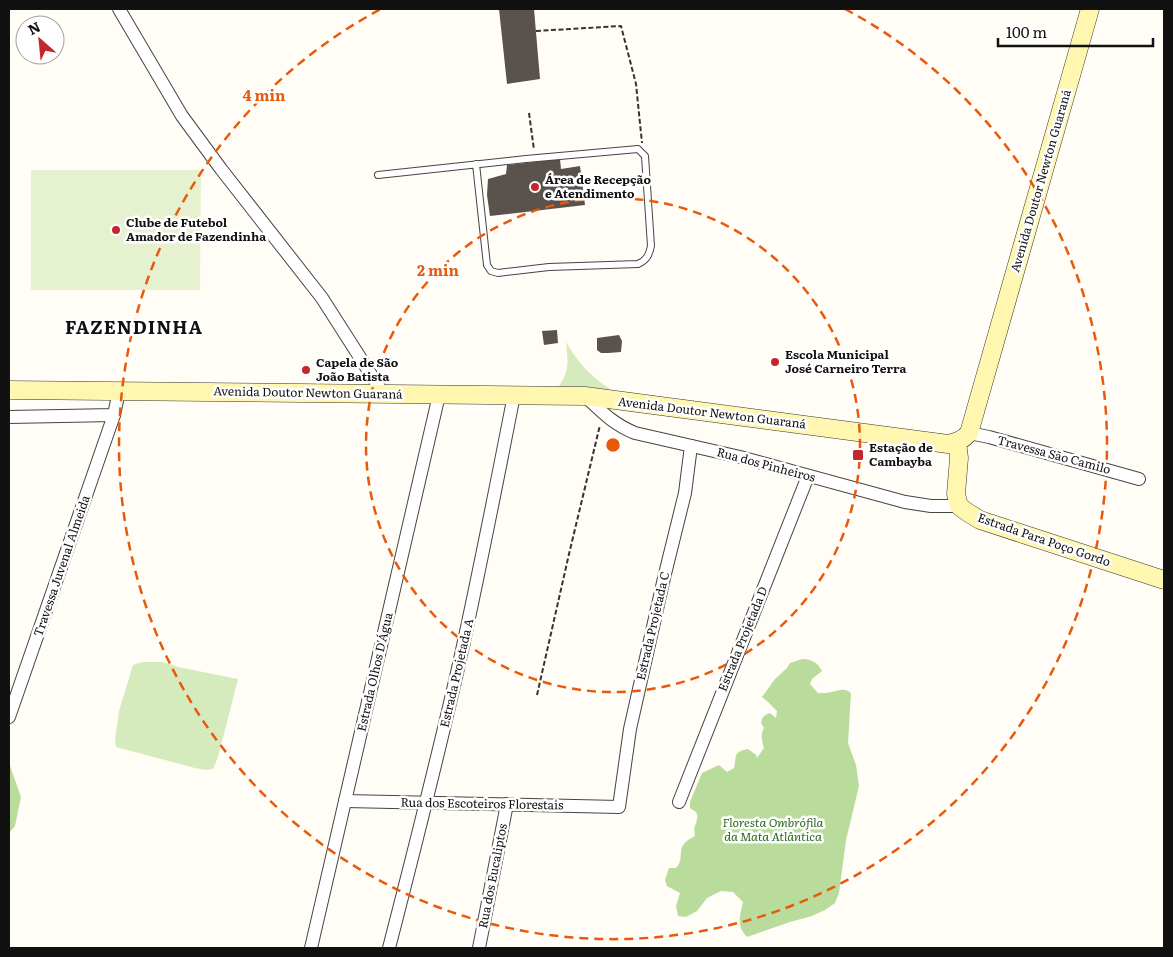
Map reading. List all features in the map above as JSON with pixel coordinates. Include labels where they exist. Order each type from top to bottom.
[{"type":"main road","name":"Avenida Doutor Newton Guaraná","points":[[9,390],[585,396],[948,444],[963,438],[1090,9]]},
{"type":"main road","points":[[959,506],[956,494],[958,458],[963,438]]},
{"type":"main road","name":"Estrada Para Poço Gordo","points":[[959,506],[980,520],[1164,580]]},
{"type":"street","points":[[119,9],[182,116],[322,298],[384,394]]},
{"type":"street","name":"Travessa Juvenal Almeida","points":[[9,717],[114,415],[119,391]]},
{"type":"street","name":"Estrada Olhos D'Água","points":[[311,948],[439,395]]},
{"type":"street","name":"Estrada Projetada A","points":[[390,948],[427,803],[465,636],[514,395]]},
{"type":"street","name":"Rua dos Pinheiros","points":[[585,396],[610,420],[622,428],[635,433],[740,457],[905,502],[930,506],[959,506]]},
{"type":"street","points":[[9,417],[114,415]]},
{"type":"street","name":"Travessa São Camilo","points":[[963,438],[998,439],[1139,478]]},
{"type":"street","name":"Estrada Projetada C","points":[[619,807],[630,729],[685,493],[692,446]]},
{"type":"street","name":"Estrada Projetada D","points":[[678,802],[808,476]]},
{"type":"street","name":"Rua dos Escoteiros Florestais","points":[[345,801],[619,807]]},
{"type":"street","name":"Rua dos Eucaliptos","points":[[479,948],[507,804]]},
{"type":"lane","points":[[378,175],[476,164],[535,158],[638,149],[645,156],[651,246],[649,254],[645,261],[638,264],[549,267],[498,273],[491,271],[487,265],[476,164]]},
{"type":"path","points":[[536,30],[621,26],[636,84],[643,153]]},
{"type":"path","points":[[529,113],[535,158]]},
{"type":"path","points":[[537,695],[603,413]]},
{"type":"green space","name":"Clube de Futebol Amador de Fazendinha","points":[[31,170],[201,170],[200,290],[31,290]]},
{"type":"green space","points":[[566,342],[585,368],[610,389],[558,388],[565,376],[567,366]]},
{"type":"green space","name":"Floresta Ombrófila da Mata Atlântica","points":[[802,659],[814,662],[822,671],[812,679],[810,684],[818,693],[845,690],[851,693],[848,743],[856,765],[859,786],[846,840],[839,893],[835,903],[812,916],[747,937],[740,925],[743,902],[733,892],[721,891],[707,898],[697,911],[686,917],[678,916],[676,906],[680,893],[667,886],[665,880],[669,868],[676,868],[678,865],[684,844],[695,836],[694,828],[697,816],[696,812],[690,808],[690,802],[702,773],[719,765],[727,772],[734,768],[736,755],[743,750],[748,749],[757,758],[764,748],[762,719],[770,713],[776,718],[777,711],[762,697],[790,663]]},
{"type":"green space","points":[[142,662],[163,662],[178,667],[238,679],[218,757],[213,769],[195,768],[116,747],[115,740],[119,711],[133,665]]},
{"type":"green space","points":[[9,763],[21,797],[15,826],[9,833]]},
{"type":"building","points":[[499,9],[534,9],[540,79],[507,84]]},
{"type":"building","name":"Área de Recepção e Atendimento","points":[[560,159],[561,169],[580,166],[585,205],[490,216],[487,195],[488,179],[506,174],[507,165]]},
{"type":"building","points":[[557,330],[558,343],[544,345],[542,331]]},
{"type":"building","points":[[619,335],[622,341],[621,352],[601,353],[597,350],[597,338]]},
{"type":"place","name":"Área de Recepção e Atendimento","points":[[535,187]]},
{"type":"place","name":"Clube de Futebol Amador de Fazendinha","points":[[116,230]]},
{"type":"place","name":"Escola Municipal José Carneiro Terra","points":[[775,362]]},
{"type":"place","name":"Capela de São João Batista","points":[[306,370]]},
{"type":"place","name":"Estação de Cambayba","points":[[858,455]]},
{"type":"district","name":"FAZENDINHA","points":[[134,328]]}]
